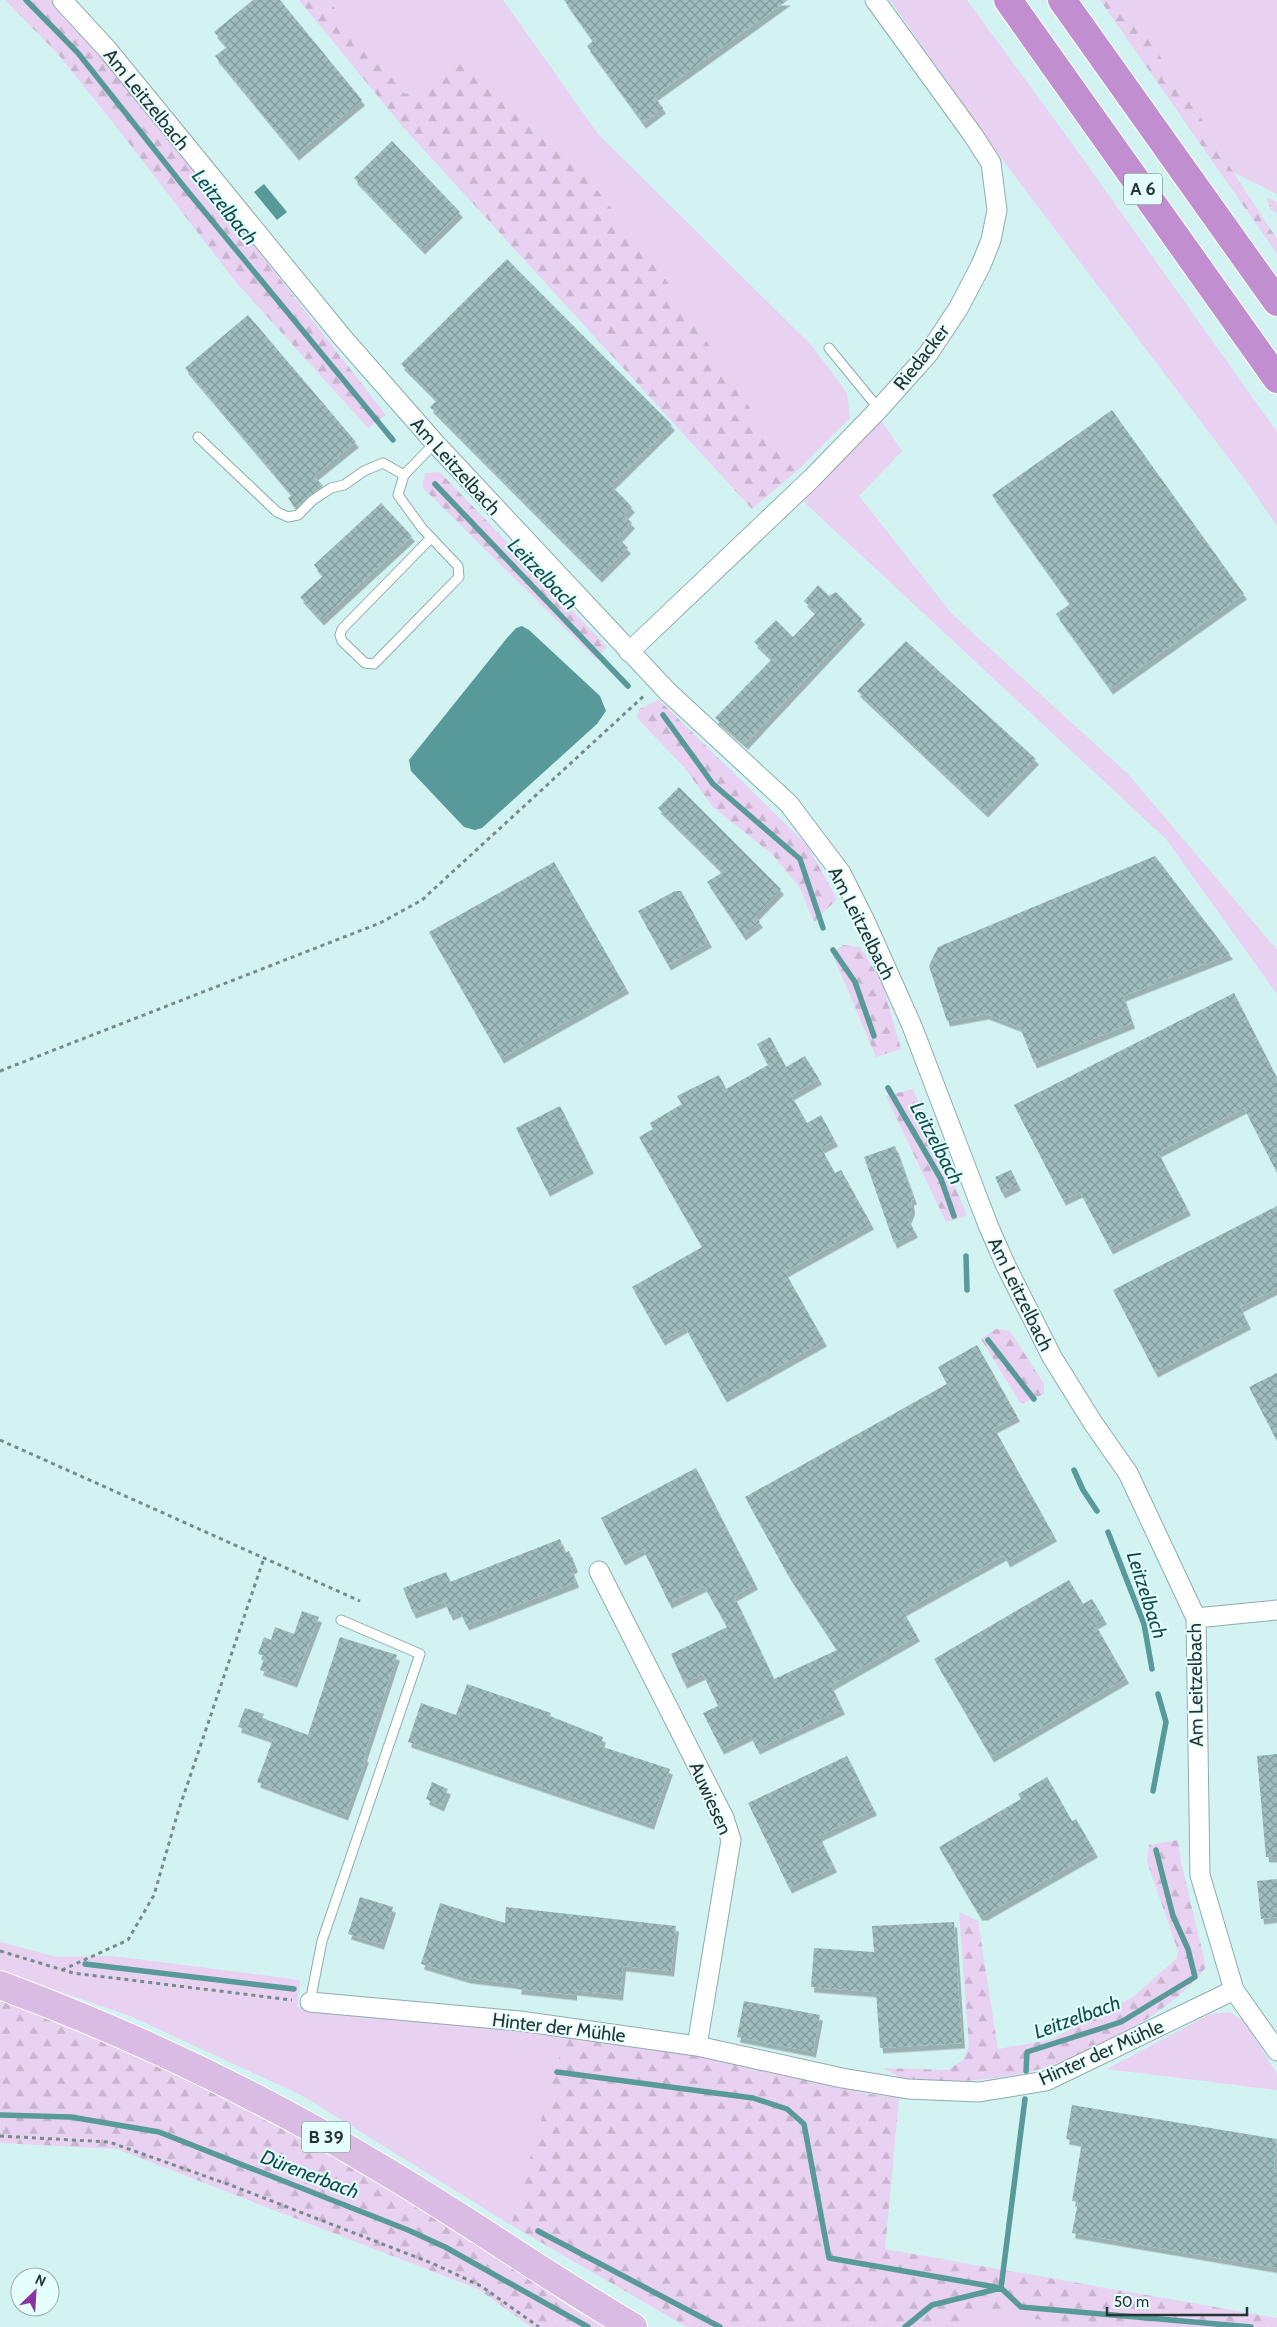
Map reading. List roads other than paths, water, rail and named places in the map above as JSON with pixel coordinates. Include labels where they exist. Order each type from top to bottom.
[{"type":"highway","name":"A 6","points":[[1008,0],[1277,379]]},
{"type":"highway","name":"A 6","points":[[1062,0],[1277,302]]},
{"type":"main road","name":"B 39","points":[[0,1985],[74,2012],[161,2050],[248,2093],[378,2166],[576,2294],[633,2327]]},
{"type":"street","name":"Am Leitzelbach","points":[[62,0],[107,49],[343,338],[435,443],[658,682],[789,804],[840,872],[866,923],[912,1026],[988,1226],[1006,1266],[1052,1357],[1128,1473],[1196,1618],[1200,1875],[1234,1990],[1277,2051]]},
{"type":"street","name":"Riedacker","points":[[629,652],[812,478],[879,410],[928,354],[958,309],[988,248],[997,210],[991,163],[875,0]]},
{"type":"street","name":"Auwiesen","points":[[599,1571],[724,1818],[731,1840],[698,2046]]},
{"type":"street","points":[[1196,1618],[1277,1610]]},
{"type":"street","name":"Hinter der Mühle","points":[[310,2002],[520,2021],[698,2046],[842,2078],[908,2090],[978,2092],[1046,2081],[1234,1990]]},
{"type":"lane","points":[[829,348],[879,410]]},
{"type":"lane","points":[[198,437],[277,512],[288,517],[298,515],[313,500],[331,488],[344,485],[374,466],[383,464],[404,474]]},
{"type":"lane","points":[[431,538],[342,629],[340,635],[342,641],[365,663],[374,664],[459,577],[458,566],[431,538],[398,495],[404,474],[435,443]]},
{"type":"lane","points":[[310,2002],[322,1941],[420,1654],[341,1620]]},
{"type":"water","points":[[264,184],[287,212],[277,220],[254,192]]},
{"type":"water","points":[[522,626],[529,630],[600,696],[606,711],[597,724],[482,828],[475,830],[464,827],[411,771],[409,760],[507,638],[516,628]]},
{"type":"waterway","name":"Leitzelbach","points":[[26,0],[78,53],[185,188],[393,440]]},
{"type":"waterway","name":"Leitzelbach","points":[[435,484],[628,686]]},
{"type":"waterway","name":"Leitzelbach","points":[[663,715],[713,784],[800,859],[823,928]]},
{"type":"waterway","name":"Leitzelbach","points":[[833,950],[855,982],[874,1036]]},
{"type":"waterway","name":"Leitzelbach","points":[[888,1088],[941,1179],[954,1216]]},
{"type":"waterway","name":"Leitzelbach","points":[[966,1256],[967,1290]]},
{"type":"waterway","name":"Leitzelbach","points":[[988,1340],[1034,1399]]},
{"type":"waterway","name":"Leitzelbach","points":[[1074,1470],[1083,1490],[1097,1511]]},
{"type":"waterway","name":"Leitzelbach","points":[[1108,1532],[1144,1624],[1152,1669]]},
{"type":"waterway","name":"Leitzelbach","points":[[1153,1791],[1166,1722],[1158,1694]]},
{"type":"waterway","name":"Leitzelbach","points":[[1026,2071],[1027,2052],[1121,2022],[1195,1977],[1188,1949],[1173,1916],[1156,1850]]},
{"type":"waterway","points":[[85,1964],[294,1989]]},
{"type":"waterway","points":[[557,2072],[753,2098],[787,2109],[804,2124],[829,2258],[1001,2288],[1025,2099]]},
{"type":"waterway","name":"Dürenerbach","points":[[0,2115],[71,2117],[159,2132],[408,2230],[445,2247],[588,2327]]},
{"type":"waterway","name":"Dürenerbach","points":[[538,2231],[720,2327]]},
{"type":"waterway","name":"Dürenerbach","points":[[905,2327],[932,2305],[1001,2288],[1021,2307],[1251,2327]]}]
